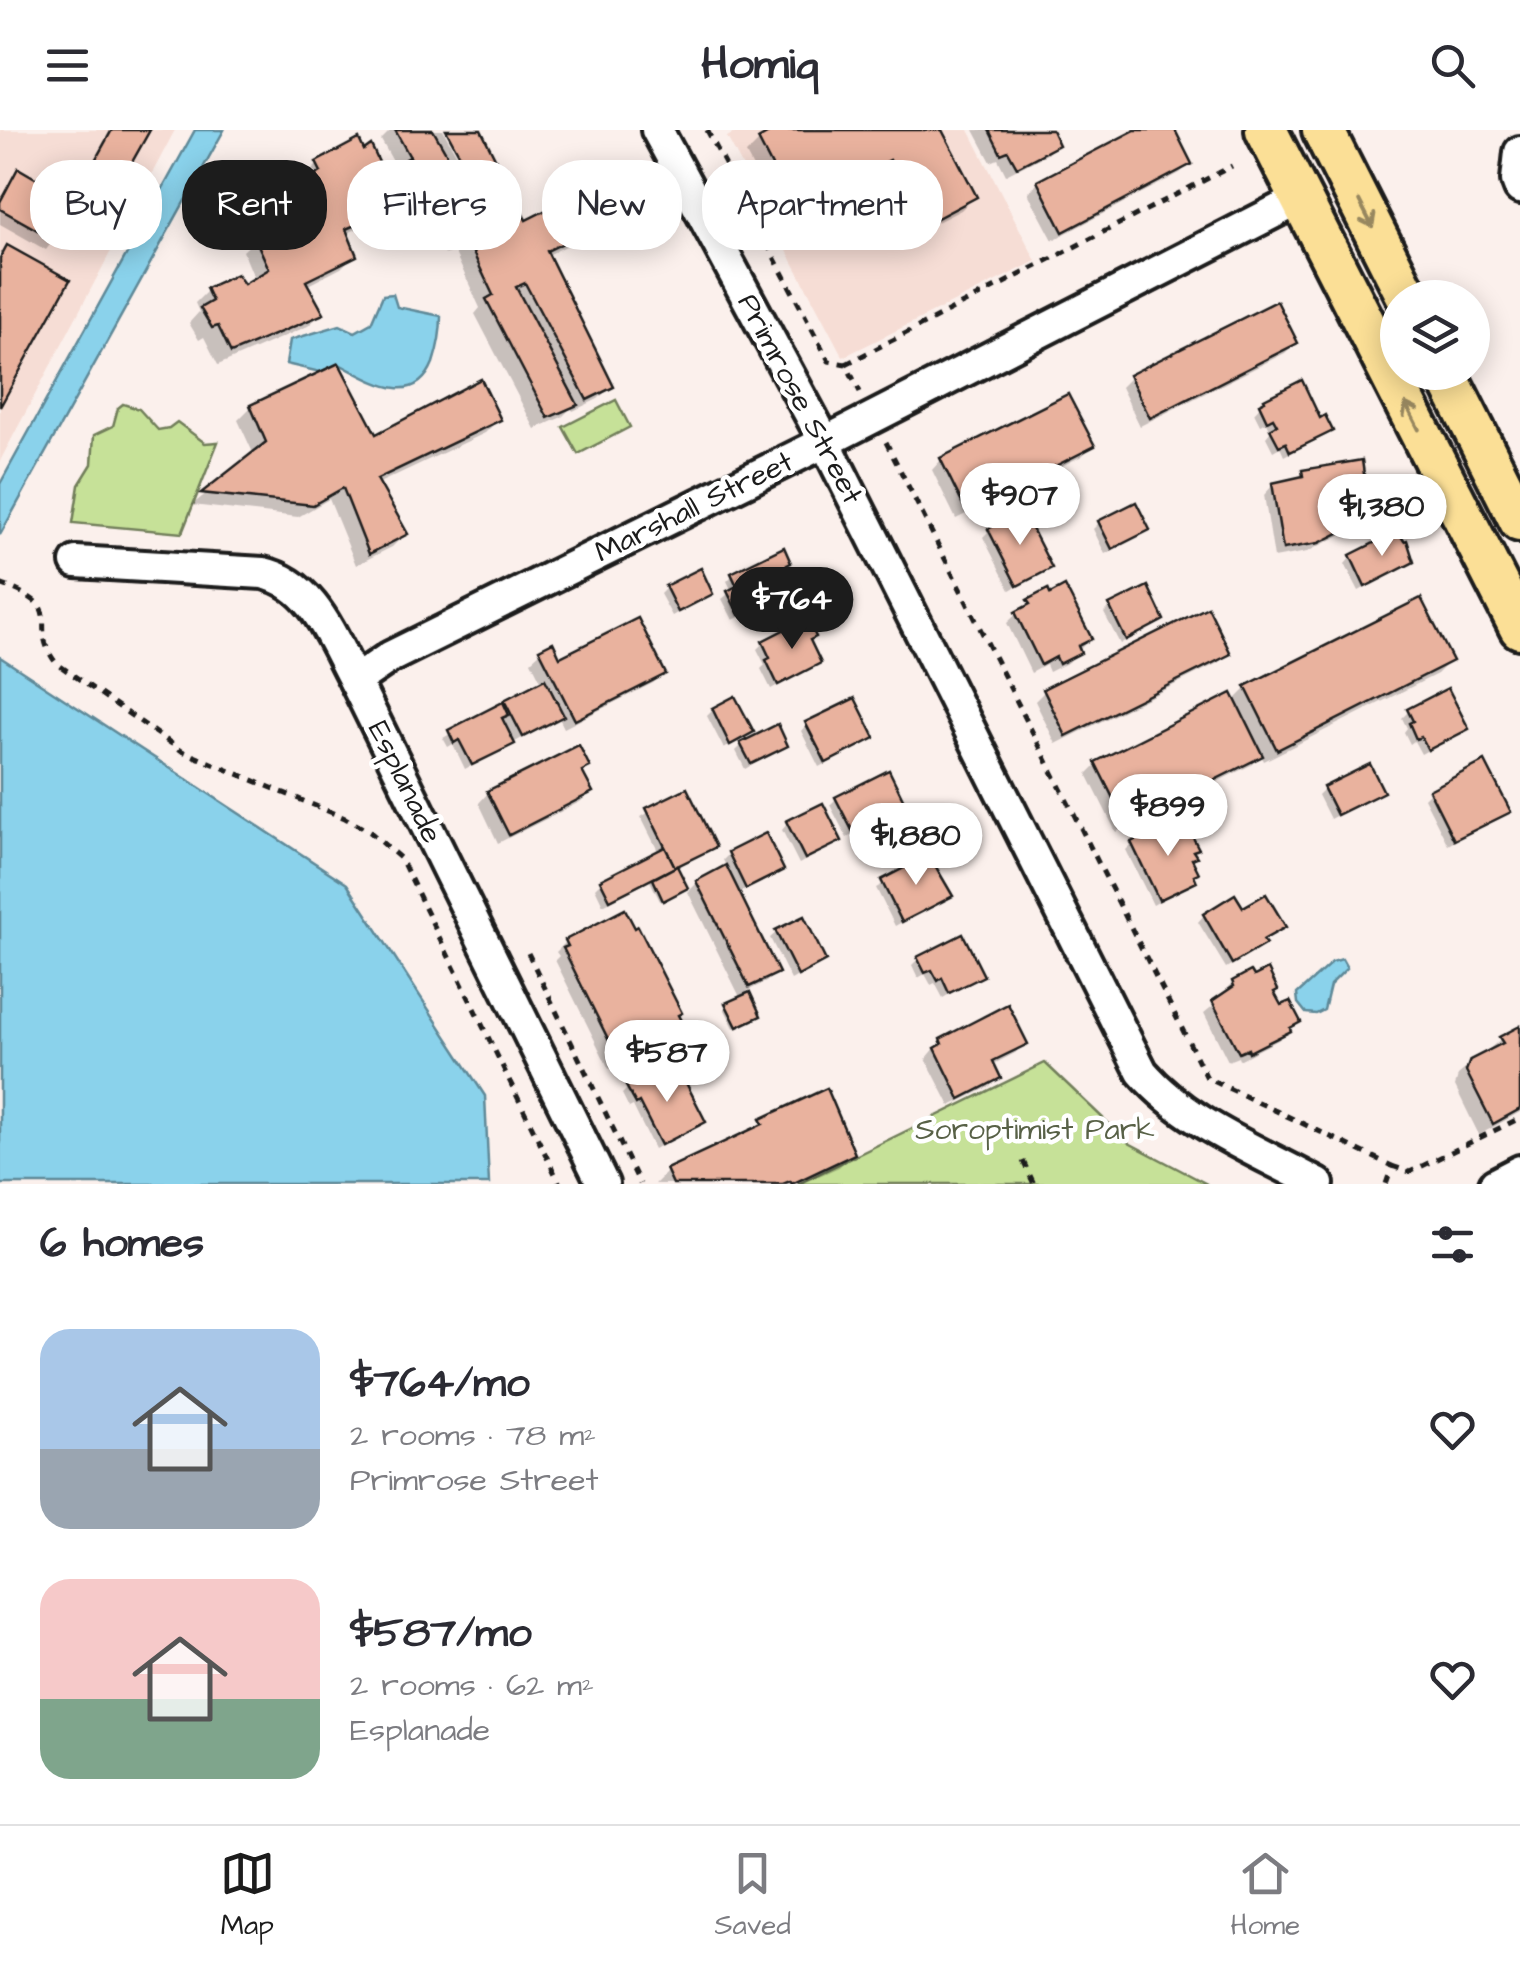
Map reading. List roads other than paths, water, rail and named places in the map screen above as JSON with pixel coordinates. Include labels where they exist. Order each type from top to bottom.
[{"type":"main road","points":[[1266,130],[1520,628]]},
{"type":"main road","points":[[1323,130],[1399,280]]},
{"type":"main road","points":[[1455,390],[1520,521]]},
{"type":"street","name":"Primrose Street","points":[[657,130],[825,442],[1142,1072],[1160,1093],[1185,1112],[1318,1184]]},
{"type":"street","points":[[1520,152],[1520,188]]},
{"type":"street","name":"Marshall Street","points":[[356,681],[390,658],[825,442],[1300,199]]},
{"type":"street","name":"Esplanade","points":[[76,562],[262,573],[280,576],[311,601],[356,681],[602,1184]]},
{"type":"street","points":[[1495,1184],[1520,1171]]},
{"type":"water","points":[[195,130],[224,130],[207,160],[182,160],[182,206],[162,242],[162,190]]},
{"type":"water","points":[[129,250],[158,250],[0,535],[0,484]]},
{"type":"water","points":[[393,294],[397,307],[441,316],[433,363],[415,385],[391,387],[339,364],[320,372],[286,364],[290,340],[340,325],[355,332],[371,323],[383,295]]},
{"type":"water","points":[[0,657],[347,884],[485,1096],[489,1184],[0,1184]]},
{"type":"water","points":[[1342,959],[1347,968],[1330,985],[1324,1010],[1306,1013],[1297,994],[1332,962]]},
{"type":"park label","name":"Soroptimist Park","points":[[1035,1130]]}]
